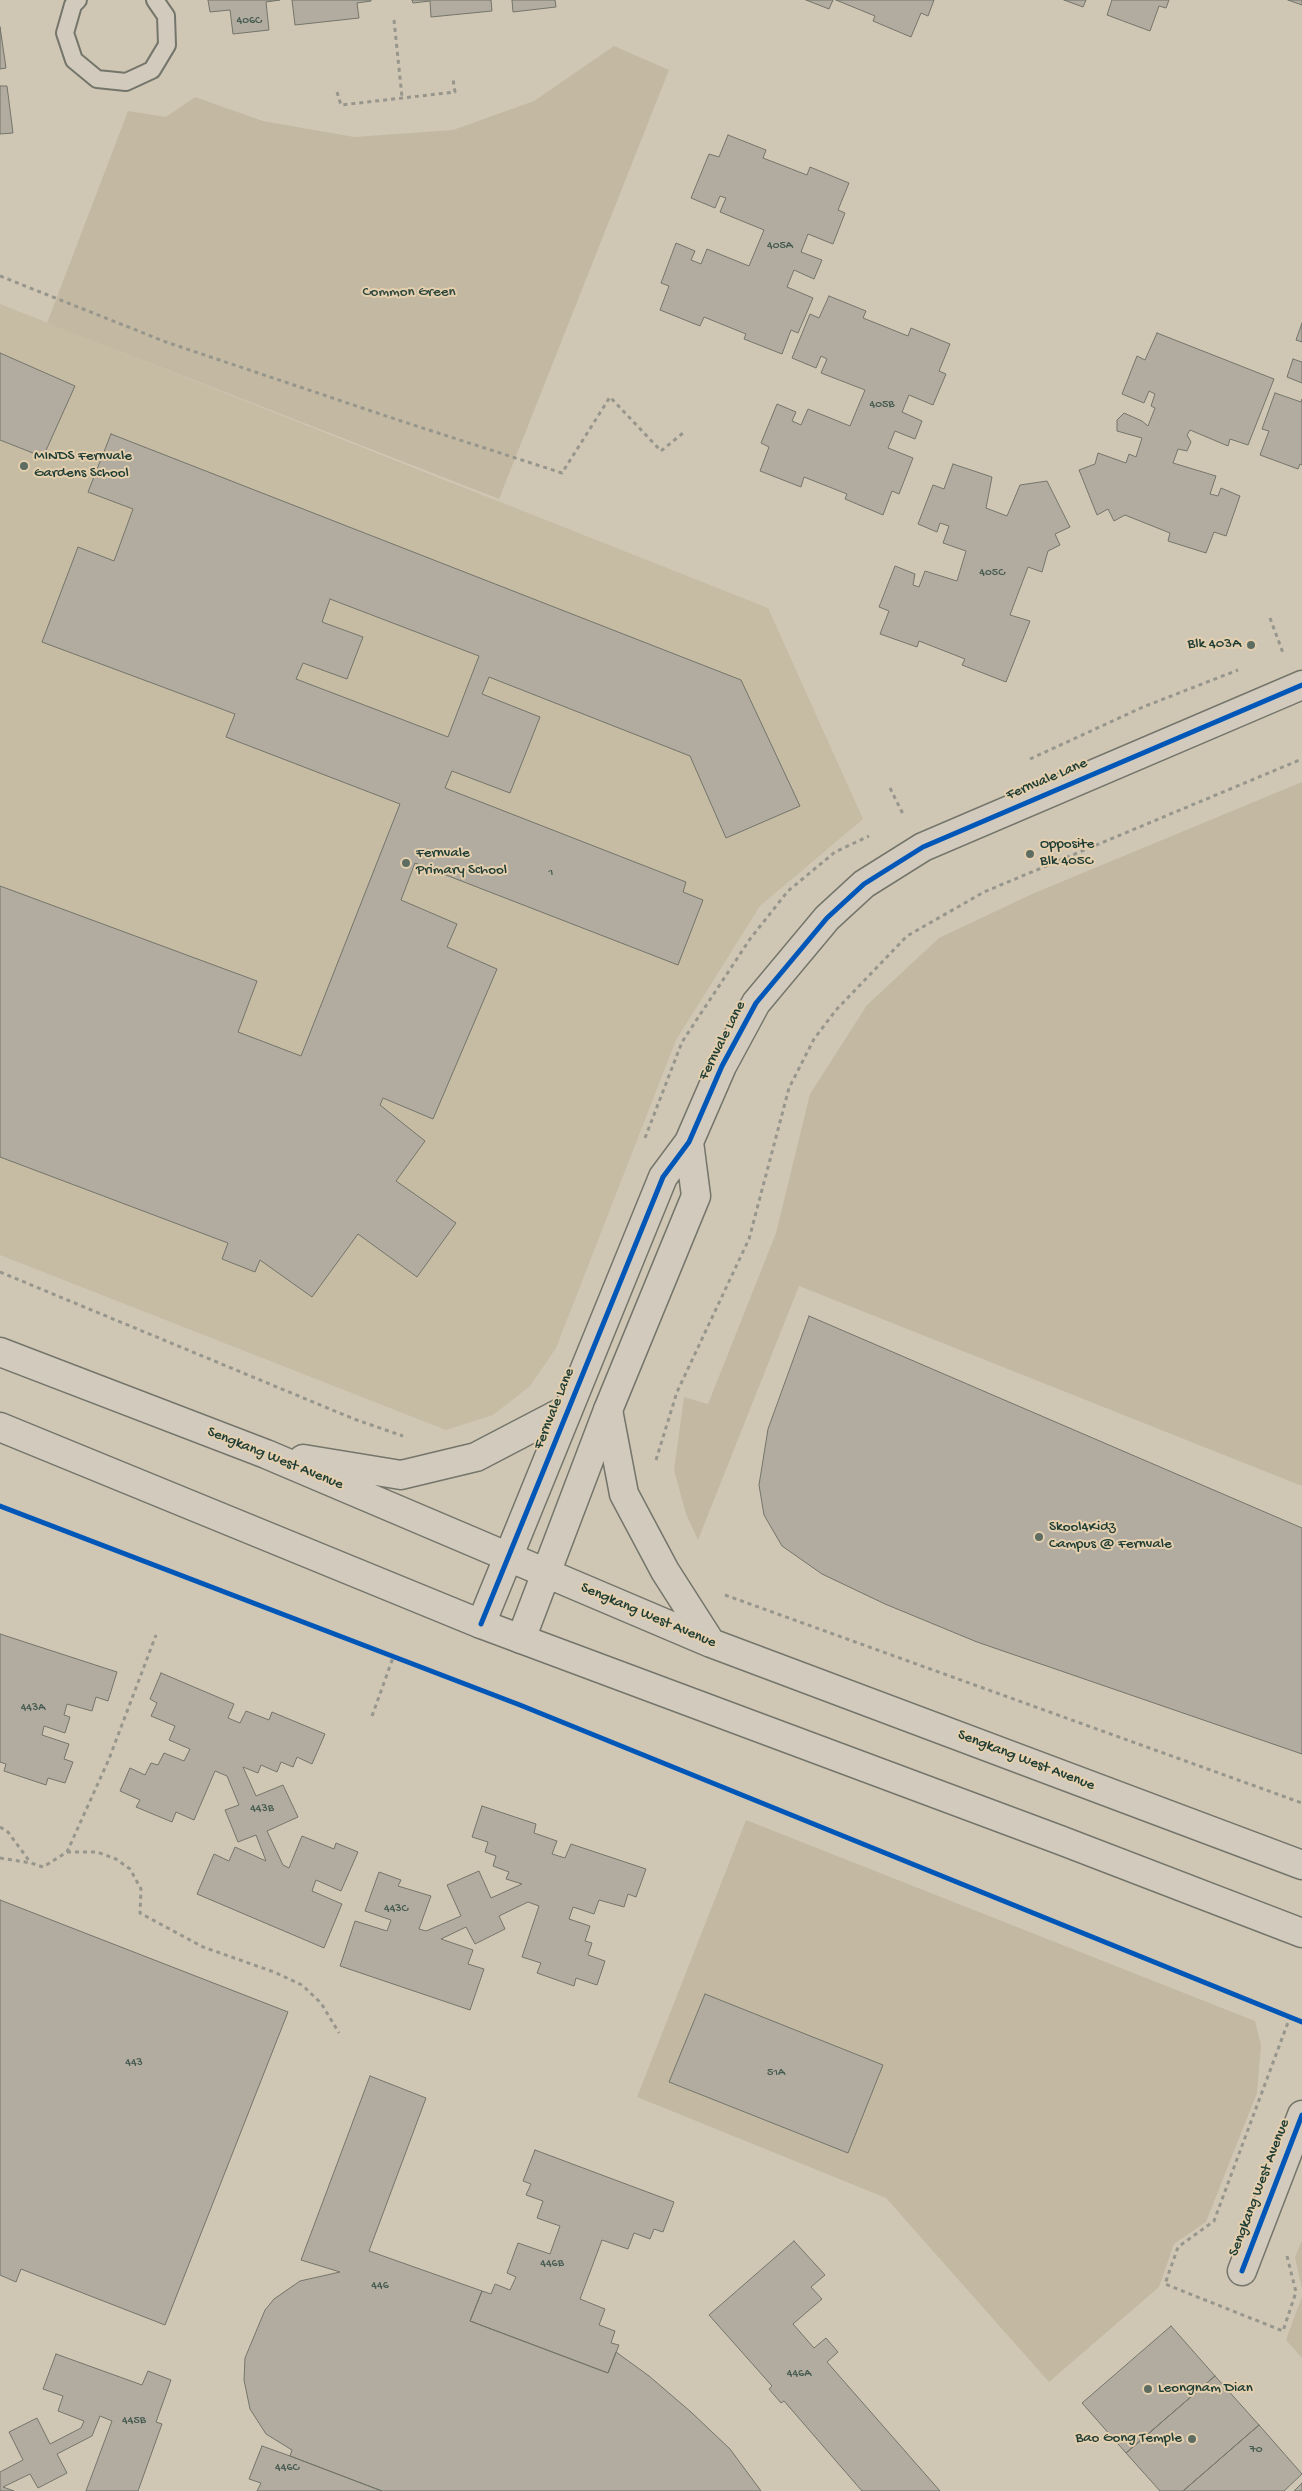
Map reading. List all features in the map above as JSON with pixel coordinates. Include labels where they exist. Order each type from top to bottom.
[{"type":"main road","name":"Fernvale Lane","points":[[481,1624],[663,1177],[689,1142],[722,1066],[756,1003],[827,918],[864,884],[923,847],[1302,685]]},
{"type":"main road","points":[[521,1639],[608,1410],[696,1196],[689,1142]]},
{"type":"main road","name":"Sengkang West Avenue","points":[[0,1352],[266,1454],[711,1642],[1302,1866]]},
{"type":"main road","points":[[266,1454],[401,1475],[476,1457],[568,1409]]},
{"type":"main road","points":[[608,1410],[624,1494],[665,1572],[711,1642]]},
{"type":"main road","points":[[0,1427],[481,1624],[1060,1840],[1302,1933]]},
{"type":"main road","name":"Sengkang West Avenue","points":[[1242,2271],[1302,2115]]},
{"type":"lane","points":[[78,0],[73,4],[65,33],[74,60],[97,79],[126,82],[152,70],[167,44],[166,16],[155,0]]},
{"type":"path","points":[[394,20],[402,97]]},
{"type":"path","points":[[338,92],[341,105],[455,92],[453,79]]},
{"type":"path","points":[[0,276],[166,342],[401,421],[562,472],[610,397],[661,451],[683,434]]},
{"type":"path","points":[[1270,618],[1284,653]]},
{"type":"path","points":[[654,1465],[677,1392],[749,1239],[789,1088],[814,1039],[836,1010],[907,936],[984,892],[1302,759]]},
{"type":"path","points":[[890,788],[905,818]]},
{"type":"path","points":[[0,1272],[354,1419],[412,1439]]},
{"type":"path","points":[[721,1594],[1302,1803]]},
{"type":"path","points":[[67,1852],[109,1759],[156,1635]]},
{"type":"path","points":[[385,1652],[402,1658]]},
{"type":"path","points":[[372,1716],[394,1655]]},
{"type":"path","points":[[0,1827],[8,1832],[31,1863]]},
{"type":"path","points":[[0,1858],[43,1867],[67,1852],[97,1852],[116,1859],[130,1869],[141,1889],[140,1914],[203,1948],[274,1972],[302,1985],[321,2003],[338,2033]]},
{"type":"path","points":[[1280,2014],[1296,2020]]},
{"type":"shaded area","name":"Fernvale Primary School","points":[[0,304],[768,608],[863,819],[760,906],[676,1040],[556,1348],[530,1386],[493,1415],[446,1430],[0,1255]]},
{"type":"green space","name":"Common Green","points":[[614,46],[669,70],[499,499],[47,323],[128,111],[166,117],[195,97],[263,121],[354,137],[453,130],[534,101]]},
{"type":"green space","points":[[1302,782],[1302,1486],[799,1286],[698,1540],[686,1514],[674,1470],[684,1397],[708,1404],[776,1233],[810,1094],[867,1005],[939,938],[1032,894]]},
{"type":"green space","points":[[746,1820],[1255,2021],[1261,2045],[1257,2093],[1206,2222],[1174,2244],[1159,2287],[1049,2382],[886,2198],[637,2097]]},
{"type":"green space","points":[[1302,2240],[1302,2289],[1295,2257]]},
{"type":"green space","points":[[1302,2296],[1302,2358],[1286,2340]]},
{"type":"building","points":[[208,0],[280,0],[266,2],[269,30],[233,34],[230,10],[210,12]]},
{"type":"building","points":[[292,0],[371,1],[357,3],[359,18],[295,25]]},
{"type":"building","points":[[412,0],[491,0],[492,11],[431,17],[430,1],[413,3]]},
{"type":"building","points":[[512,0],[555,0],[556,7],[513,12]]},
{"type":"building","points":[[806,0],[833,0],[829,9]]},
{"type":"building","points":[[836,0],[934,0],[928,16],[921,13],[911,37],[873,21],[875,16]]},
{"type":"building","points":[[1064,0],[1086,0],[1083,7]]},
{"type":"building","points":[[1112,0],[1169,0],[1166,8],[1159,6],[1150,31],[1107,15]]},
{"type":"building","points":[[1288,0],[1302,0],[1302,5]]},
{"type":"building","points":[[0,27],[6,68],[0,69]]},
{"type":"building","points":[[0,86],[7,86],[13,133],[0,134]]},
{"type":"building","points":[[728,135],[766,150],[763,158],[807,175],[810,167],[849,183],[838,210],[845,213],[833,244],[808,234],[801,252],[822,260],[814,279],[794,270],[787,287],[813,298],[798,333],[791,330],[782,354],[744,339],[746,334],[704,317],[700,326],[660,310],[669,286],[661,283],[676,243],[695,251],[691,260],[701,264],[707,249],[749,266],[764,230],[720,212],[726,198],[720,196],[715,208],[691,198],[709,154],[719,157]]},
{"type":"building","points":[[829,296],[866,311],[863,318],[908,336],[911,328],[950,344],[939,371],[946,374],[933,405],[909,395],[902,412],[922,421],[915,439],[895,431],[888,448],[913,458],[899,494],[892,491],[883,515],[845,499],[847,494],[804,477],[801,487],[760,471],[769,447],[761,443],[777,404],[796,412],[792,421],[801,425],[808,409],[850,426],[865,390],[821,373],[827,359],[821,356],[816,368],[792,358],[810,314],[819,318]]},
{"type":"building","points":[[1302,323],[1302,342],[1296,340]]},
{"type":"building","points":[[1157,333],[1274,379],[1248,445],[1230,439],[1228,446],[1190,430],[1187,435],[1191,442],[1187,451],[1178,449],[1173,463],[1216,476],[1210,494],[1218,496],[1221,488],[1240,496],[1226,536],[1214,532],[1206,553],[1168,541],[1170,533],[1125,515],[1114,521],[1108,509],[1097,515],[1079,470],[1095,464],[1098,453],[1126,463],[1129,454],[1136,457],[1142,438],[1117,431],[1117,420],[1124,413],[1142,421],[1148,426],[1155,408],[1151,406],[1155,394],[1149,391],[1144,403],[1122,394],[1137,356],[1145,360]]},
{"type":"building","points":[[0,353],[75,386],[43,457],[0,440]]},
{"type":"building","points":[[1293,359],[1302,362],[1302,383],[1287,377]]},
{"type":"building","points":[[1275,393],[1301,402],[1302,399],[1302,465],[1300,464],[1298,469],[1260,455],[1269,431],[1262,429]]},
{"type":"building","name":"Fernvale Primary School","points":[[111,434],[741,680],[800,806],[726,838],[690,756],[489,677],[482,694],[540,717],[510,793],[452,771],[445,788],[686,882],[683,892],[703,900],[678,965],[415,863],[401,900],[457,924],[447,947],[497,969],[433,1119],[383,1098],[380,1105],[425,1141],[396,1181],[456,1223],[417,1277],[358,1234],[312,1297],[260,1260],[255,1272],[222,1259],[228,1243],[0,1157],[0,886],[257,981],[238,1032],[301,1056],[400,804],[226,737],[235,714],[42,642],[78,547],[114,561],[133,509],[88,492]],"holes":[[[330,599],[479,656],[448,737],[296,679],[303,663],[347,679],[363,637],[322,622]]]},
{"type":"building","points":[[953,464],[992,477],[986,508],[1007,516],[1020,485],[1047,481],[1070,527],[1055,534],[1060,545],[1048,551],[1042,572],[1028,567],[1010,615],[1030,621],[1006,682],[962,665],[965,659],[919,641],[917,647],[880,634],[889,611],[879,607],[895,566],[915,574],[913,585],[919,587],[925,571],[957,581],[966,551],[943,543],[949,526],[940,523],[937,532],[918,524],[933,485],[944,489]]},
{"type":"building","name":"Skool4Kidz Campus @ Fernvale","points":[[809,1316],[1302,1528],[1302,1754],[977,1642],[885,1604],[822,1574],[782,1546],[764,1515],[759,1485],[768,1429]]},
{"type":"building","points":[[0,1634],[117,1672],[108,1701],[96,1697],[92,1711],[67,1704],[64,1715],[70,1717],[65,1733],[44,1726],[42,1735],[69,1744],[64,1759],[73,1762],[65,1783],[48,1778],[46,1785],[4,1771],[6,1764],[0,1762]]},
{"type":"building","points":[[161,1673],[234,1704],[228,1718],[240,1723],[246,1711],[269,1720],[272,1712],[325,1734],[312,1764],[297,1757],[293,1767],[281,1762],[277,1772],[261,1765],[258,1773],[243,1767],[256,1796],[283,1785],[298,1817],[267,1831],[283,1865],[289,1868],[302,1836],[334,1849],[336,1843],[358,1852],[341,1891],[316,1880],[312,1891],[342,1904],[324,1948],[197,1894],[214,1854],[229,1861],[235,1847],[266,1861],[256,1835],[238,1842],[225,1810],[239,1805],[227,1776],[215,1771],[194,1820],[176,1812],[172,1822],[136,1807],[140,1800],[120,1791],[130,1768],[145,1775],[151,1763],[158,1765],[164,1753],[184,1761],[190,1749],[169,1740],[175,1726],[151,1716],[157,1703],[150,1699]]},
{"type":"building","points":[[482,1806],[536,1824],[534,1833],[557,1841],[552,1854],[565,1858],[571,1844],[646,1869],[636,1897],[628,1894],[624,1907],[599,1900],[594,1914],[573,1907],[569,1919],[590,1926],[585,1941],[592,1943],[588,1955],[605,1961],[597,1985],[576,1978],[574,1986],[537,1973],[541,1963],[522,1957],[539,1906],[528,1902],[499,1916],[505,1929],[475,1944],[466,1927],[441,1939],[473,1950],[468,1964],[484,1969],[470,2010],[340,1966],[355,1921],[387,1931],[391,1920],[365,1911],[379,1872],[401,1880],[398,1886],[431,1896],[419,1929],[426,1931],[461,1916],[447,1885],[479,1871],[491,1898],[522,1884],[506,1879],[509,1872],[493,1866],[496,1856],[485,1852],[488,1842],[472,1837]]},
{"type":"building","points":[[0,1900],[288,2012],[165,2325],[21,2269],[16,2282],[0,2275]]},
{"type":"building","points":[[705,1994],[883,2065],[848,2153],[669,2082]]},
{"type":"building","points":[[370,2076],[426,2098],[369,2251],[482,2291],[470,2321],[608,2373],[616,2352],[649,2376],[730,2449],[761,2491],[382,2491],[290,2456],[292,2450],[266,2434],[250,2409],[244,2380],[245,2358],[265,2310],[274,2299],[300,2281],[340,2272],[301,2260]]},
{"type":"building","points":[[535,2150],[674,2202],[663,2232],[654,2229],[650,2239],[634,2233],[628,2249],[602,2240],[580,2299],[605,2309],[599,2325],[615,2331],[611,2343],[619,2345],[608,2373],[470,2321],[482,2291],[491,2294],[495,2284],[510,2290],[516,2277],[507,2273],[518,2243],[550,2254],[560,2226],[537,2218],[543,2201],[526,2195],[531,2184],[523,2181]]},
{"type":"building","points":[[794,2241],[825,2275],[811,2287],[822,2299],[793,2324],[814,2348],[826,2338],[838,2352],[827,2362],[940,2491],[862,2491],[784,2401],[781,2403],[769,2389],[772,2386],[709,2315]]},
{"type":"building","name":"Leongnam Dian","points":[[1171,2326],[1215,2376],[1126,2453],[1082,2403]]},
{"type":"building","points":[[56,2354],[142,2385],[148,2371],[171,2380],[156,2422],[162,2424],[138,2491],[86,2491],[112,2421],[100,2416],[92,2436],[57,2454],[67,2473],[38,2488],[30,2474],[3,2487],[14,2491],[0,2491],[0,2472],[23,2460],[9,2432],[37,2418],[50,2444],[81,2428],[84,2421],[58,2411],[63,2396],[43,2389]]},
{"type":"building","name":"Bao Gong Temple","points":[[1215,2376],[1259,2425],[1183,2491],[1160,2491],[1126,2453]]},
{"type":"building","points":[[1259,2425],[1302,2474],[1284,2491],[1183,2491]]},
{"type":"building","points":[[262,2446],[382,2491],[257,2491],[261,2483],[249,2479]]},
{"type":"building","points":[[1302,2483],[1302,2491],[1294,2491]]},
{"type":"cycle path","points":[[481,1624],[663,1177],[689,1142],[722,1066],[756,1003],[827,918],[864,884],[923,847],[1302,685]]},
{"type":"cycle path","points":[[0,1506],[520,1705],[1302,2022]]},
{"type":"cycle path","points":[[1242,2271],[1302,2115]]},
{"type":"place","name":"MINDS Fernvale Gardens School","points":[[24,466]]},
{"type":"place","name":"Blk 403A","points":[[1251,645]]},
{"type":"place","name":"Opposite Blk 405C","points":[[1030,854]]},
{"type":"place","name":"Fernvale Primary School","points":[[406,863]]},
{"type":"place","name":"Skool4Kidz Campus @ Fernvale","points":[[1039,1537]]},
{"type":"place","name":"Leongnam Dian","points":[[1148,2389]]},
{"type":"place","name":"Bao Gong Temple","points":[[1192,2439]]}]
